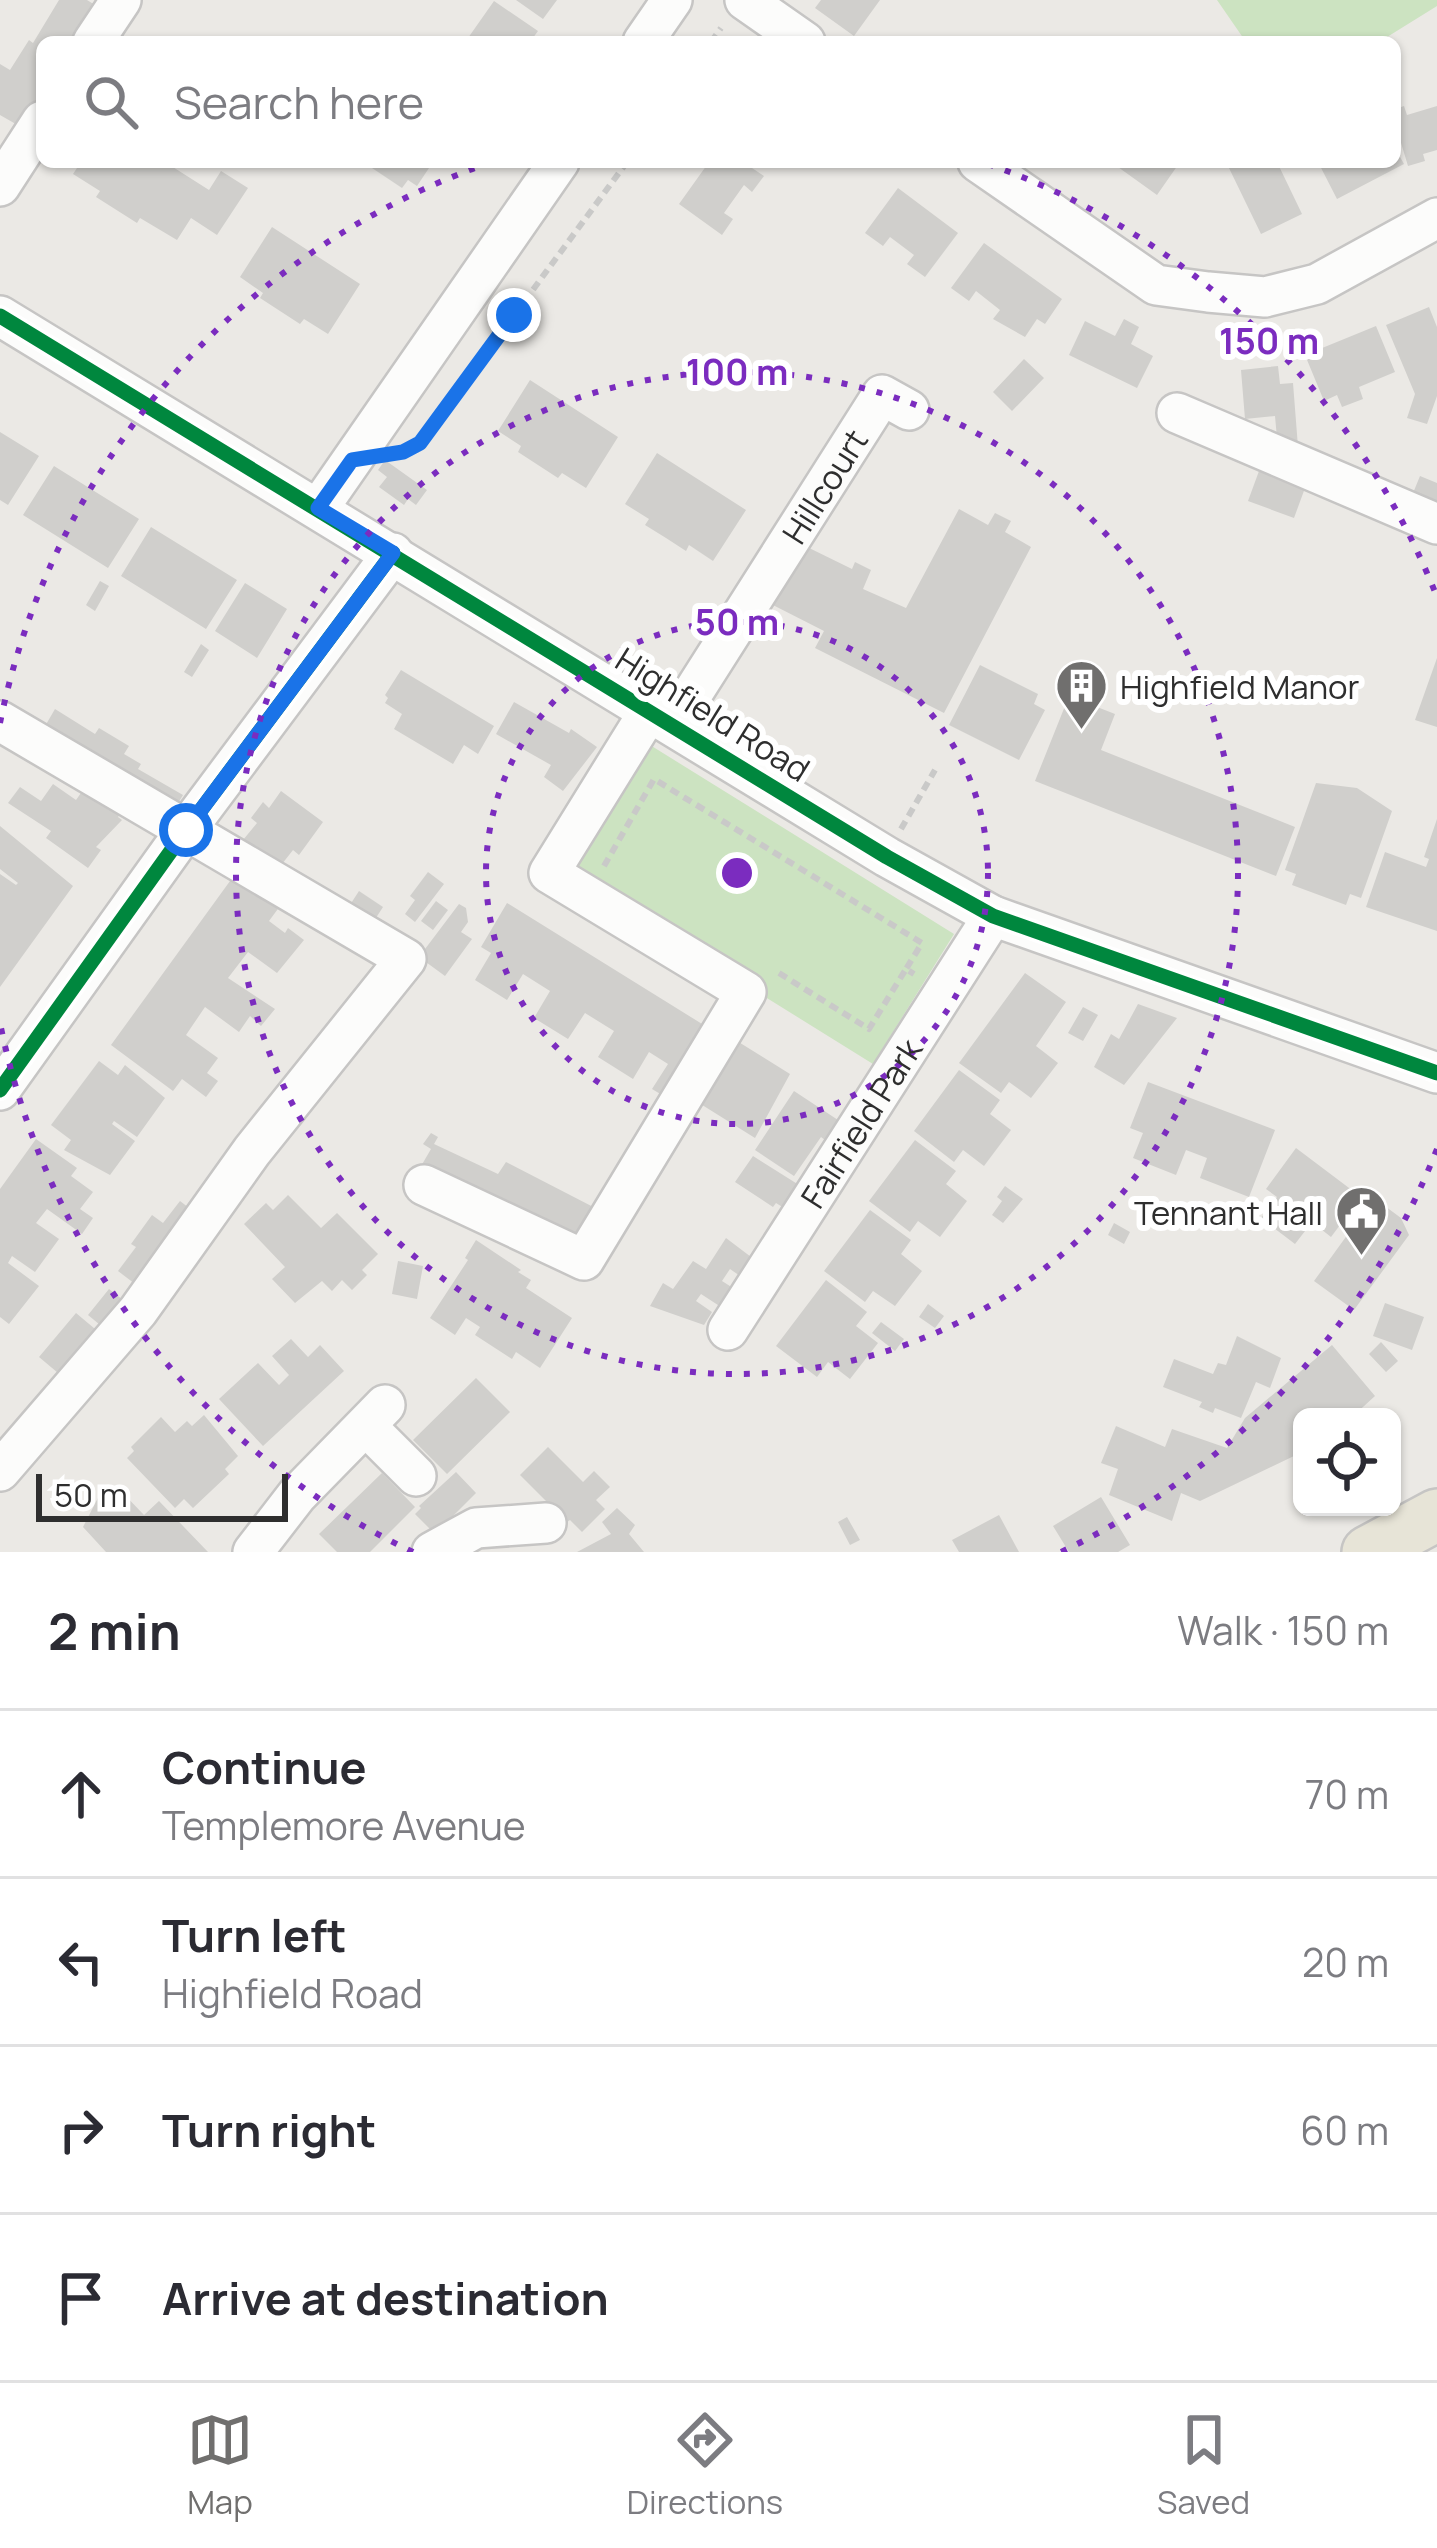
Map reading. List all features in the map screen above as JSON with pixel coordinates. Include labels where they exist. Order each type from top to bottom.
[{"type":"main road","points":[[1368,1552],[1437,1515]]},
{"type":"street","points":[[98,36],[121,0]]},
{"type":"street","points":[[647,36],[672,0]]},
{"type":"street","points":[[745,0],[796,36]]},
{"type":"street","points":[[0,186],[36,130]]},
{"type":"street","points":[[318,508],[555,168]]},
{"type":"street","points":[[987,168],[1156,285],[1208,292],[1265,297],[1318,284],[1437,218]]},
{"type":"street","name":"Highfield Road","points":[[0,316],[886,857],[993,916],[1437,1073]]},
{"type":"street","name":"Hillcourt","points":[[662,717],[881,395],[909,410]]},
{"type":"street","points":[[1177,413],[1437,524]]},
{"type":"street","points":[[0,1090],[393,553]]},
{"type":"street","points":[[424,1185],[584,1260],[758,980],[549,873],[662,717]]},
{"type":"street","points":[[0,721],[406,959],[252,1151],[138,1311],[0,1471]]},
{"type":"street","name":"Fairfield Park","points":[[728,1330],[993,916]]},
{"type":"street","points":[[258,1549],[376,1416],[416,1476]]},
{"type":"street","points":[[432,1552],[476,1528],[546,1523]]},
{"type":"path","points":[[352,460],[403,452],[420,443],[623,168]]},
{"type":"path","points":[[909,814],[935,770]]},
{"type":"path","points":[[620,876],[602,865],[654,779],[922,943],[869,1029],[758,980]]},
{"type":"path","points":[[906,969],[942,991]]},
{"type":"green space","points":[[1217,0],[1437,0],[1437,6],[1389,36],[1242,36]]},
{"type":"green space","points":[[642,740],[954,934],[873,1064],[561,870]]},
{"type":"building","points":[[59,0],[87,0],[95,5],[76,36],[37,36]]},
{"type":"building","points":[[516,0],[557,0],[543,19]]},
{"type":"building","points":[[821,0],[880,0],[854,36],[815,8]]},
{"type":"building","points":[[494,1],[538,31],[534,36],[469,36]]},
{"type":"building","points":[[36,38],[36,102],[21,127],[0,115],[0,64],[10,70],[29,40],[33,43]]},
{"type":"building","points":[[1437,106],[1437,150],[1423,154],[1425,161],[1408,166],[1401,143],[1401,107],[1407,115]]},
{"type":"building","points":[[77,168],[174,168],[209,190],[221,171],[248,188],[217,235],[191,218],[177,240],[140,218],[137,223],[96,197],[100,191],[73,174]]},
{"type":"building","points":[[372,168],[429,168],[417,186],[408,180],[402,188]]},
{"type":"building","points":[[705,168],[752,168],[764,176],[752,192],[744,185],[724,213],[733,219],[722,235],[679,204]]},
{"type":"building","points":[[1119,168],[1176,168],[1157,195]]},
{"type":"building","points":[[1229,168],[1280,168],[1302,214],[1261,234]]},
{"type":"building","points":[[1321,168],[1396,168],[1337,199]]},
{"type":"building","points":[[898,188],[958,233],[925,277],[907,264],[914,255],[890,237],[883,246],[865,233]]},
{"type":"building","points":[[272,227],[360,284],[328,334],[304,319],[300,324],[260,298],[263,293],[240,277]]},
{"type":"building","points":[[984,243],[1062,299],[1045,324],[1037,319],[1025,337],[993,319],[1000,310],[976,291],[969,301],[951,288]]},
{"type":"building","points":[[1429,307],[1437,327],[1437,396],[1427,424],[1407,418],[1415,394],[1386,325]]},
{"type":"building","points":[[1124,319],[1139,327],[1131,344],[1153,356],[1137,388],[1069,355],[1085,321],[1115,336]]},
{"type":"building","points":[[1376,326],[1395,372],[1359,387],[1363,399],[1342,407],[1337,395],[1324,401],[1305,355]]},
{"type":"building","points":[[1024,359],[1044,378],[1012,411],[993,392]]},
{"type":"building","points":[[1278,366],[1280,384],[1293,383],[1298,447],[1277,438],[1275,416],[1245,419],[1241,370]]},
{"type":"building","points":[[530,380],[618,437],[586,488],[562,473],[558,478],[518,452],[521,446],[498,431]]},
{"type":"building","points":[[0,432],[39,456],[8,505],[0,500]]},
{"type":"building","points":[[657,453],[746,510],[713,561],[689,545],[686,551],[645,525],[649,519],[625,504]]},
{"type":"building","points":[[385,460],[427,490],[416,505],[408,499],[404,505],[379,487],[387,477],[378,470]]},
{"type":"building","points":[[54,466],[139,519],[108,568],[23,515]]},
{"type":"building","points":[[1259,471],[1305,488],[1294,518],[1248,501]]},
{"type":"building","points":[[1420,476],[1437,483],[1437,509],[1411,498]]},
{"type":"building","points":[[959,509],[988,525],[995,513],[1011,521],[1005,532],[1031,547],[944,713],[815,648],[824,631],[769,603],[801,544],[852,569],[855,562],[871,570],[863,589],[906,608]]},
{"type":"building","points":[[151,527],[237,580],[206,629],[121,576]]},
{"type":"building","points":[[100,581],[109,586],[95,611],[86,605]]},
{"type":"building","points":[[245,583],[287,609],[257,658],[215,631]]},
{"type":"building","points":[[201,644],[209,650],[192,677],[184,672]]},
{"type":"building","points":[[1437,658],[1437,727],[1415,720]]},
{"type":"building","points":[[980,665],[1038,694],[1034,704],[1045,710],[1019,760],[949,725]]},
{"type":"building","points":[[401,670],[494,726],[478,754],[464,745],[453,764],[394,729],[402,714],[385,703],[385,695]]},
{"type":"building","points":[[1069,696],[1115,714],[1101,750],[1295,827],[1276,876],[1035,781]]},
{"type":"building","points":[[514,702],[597,747],[563,791],[544,777],[551,765],[496,734]]},
{"type":"building","points":[[55,709],[95,734],[99,728],[129,746],[124,754],[141,764],[138,769],[183,795],[172,813],[41,733]]},
{"type":"building","points":[[88,783],[126,805],[118,817],[122,820],[96,847],[101,850],[88,868],[46,838],[51,831],[8,803],[20,787],[41,801],[53,784],[76,800]]},
{"type":"building","points":[[1316,783],[1357,788],[1392,811],[1361,898],[1350,894],[1346,905],[1292,885],[1296,874],[1285,870]]},
{"type":"building","points":[[281,791],[323,822],[299,855],[293,850],[282,864],[243,840],[257,823],[251,818],[263,802],[269,808]]},
{"type":"building","points":[[1437,819],[1437,931],[1366,907],[1385,852],[1426,867],[1429,859],[1424,857]]},
{"type":"building","points":[[0,826],[73,886],[0,987],[0,874],[18,883],[0,869]]},
{"type":"building","points":[[238,870],[286,898],[269,921],[304,940],[277,973],[248,952],[228,978],[275,1009],[261,1026],[250,1016],[239,1032],[205,1007],[186,1035],[218,1058],[207,1073],[218,1081],[206,1097],[182,1079],[173,1091],[111,1045]]},
{"type":"building","points":[[428,872],[444,884],[415,922],[405,914],[415,900],[410,896]]},
{"type":"building","points":[[359,891],[383,907],[370,927],[346,911]]},
{"type":"building","points":[[436,901],[448,910],[433,930],[421,921]]},
{"type":"building","points":[[507,903],[715,1032],[672,1101],[652,1089],[668,1064],[649,1052],[633,1079],[598,1057],[614,1031],[585,1013],[568,1039],[534,1018],[550,991],[523,974],[507,1000],[475,980],[491,953],[481,947]]},
{"type":"building","points":[[459,904],[466,908],[468,922],[461,932],[472,939],[445,976],[419,957]]},
{"type":"building","points":[[1025,973],[1066,1002],[1036,1046],[1058,1063],[1031,1098],[1009,1082],[1001,1093],[959,1063]]},
{"type":"building","points":[[1138,1004],[1177,1018],[1124,1085],[1094,1067],[1111,1034],[1119,1039]]},
{"type":"building","points":[[1083,1007],[1098,1015],[1083,1041],[1068,1033]]},
{"type":"building","points":[[737,1041],[790,1074],[755,1138],[699,1103]]},
{"type":"building","points":[[99,1061],[118,1075],[125,1065],[165,1098],[137,1137],[114,1121],[135,1141],[110,1175],[64,1150],[71,1140],[51,1125]]},
{"type":"building","points":[[959,1070],[1000,1100],[990,1114],[1011,1130],[984,1166],[963,1150],[954,1162],[914,1131]]},
{"type":"building","points":[[1148,1082],[1275,1130],[1249,1197],[1200,1178],[1207,1158],[1186,1150],[1176,1175],[1133,1158],[1143,1133],[1130,1128]]},
{"type":"building","points":[[794,1091],[838,1120],[794,1176],[755,1150]]},
{"type":"building","points":[[431,1133],[438,1137],[434,1144],[498,1174],[506,1162],[601,1211],[582,1244],[417,1173],[431,1149],[423,1144]]},
{"type":"building","points":[[36,1139],[77,1168],[71,1176],[93,1192],[80,1209],[93,1218],[82,1234],[47,1209],[36,1223],[59,1239],[35,1272],[12,1256],[8,1263],[39,1286],[9,1324],[0,1317],[0,1189]]},
{"type":"building","points":[[915,1140],[956,1171],[946,1184],[967,1201],[940,1237],[918,1221],[910,1232],[869,1201]]},
{"type":"building","points":[[1296,1148],[1361,1197],[1331,1237],[1312,1222],[1295,1244],[1261,1218],[1277,1197],[1266,1189]]},
{"type":"building","points":[[753,1156],[799,1185],[784,1208],[776,1203],[773,1207],[735,1182]]},
{"type":"building","points":[[1005,1186],[1023,1199],[1003,1223],[992,1215]]},
{"type":"building","points":[[288,1195],[321,1228],[337,1213],[378,1254],[362,1270],[367,1275],[352,1290],[342,1280],[332,1291],[322,1281],[295,1303],[272,1279],[285,1267],[244,1224],[266,1203],[273,1210]]},
{"type":"building","name":"Tennant Hall","points":[[1374,1198],[1401,1218],[1409,1235],[1354,1310],[1314,1281]]},
{"type":"building","points":[[180,1201],[193,1211],[139,1287],[118,1271],[152,1215],[163,1223]]},
{"type":"building","points":[[870,1210],[911,1240],[901,1254],[922,1271],[895,1306],[873,1291],[865,1302],[824,1271]]},
{"type":"building","points":[[1114,1223],[1130,1232],[1124,1244],[1108,1235]]},
{"type":"building","points":[[726,1238],[755,1260],[743,1278],[730,1269],[722,1281],[733,1288],[721,1307],[701,1294],[696,1301],[712,1312],[704,1325],[650,1306],[663,1283],[673,1289],[693,1261],[706,1269]]},
{"type":"building","points":[[476,1240],[521,1270],[518,1272],[531,1280],[526,1288],[572,1318],[540,1368],[516,1352],[512,1359],[475,1335],[480,1327],[466,1318],[455,1335],[430,1318]]},
{"type":"building","points":[[398,1261],[423,1266],[417,1299],[392,1294]]},
{"type":"building","points":[[826,1280],[867,1312],[856,1326],[878,1343],[850,1379],[828,1362],[817,1377],[776,1346]]},
{"type":"building","points":[[109,1289],[127,1303],[105,1329],[88,1315]]},
{"type":"building","points":[[1385,1303],[1424,1317],[1412,1350],[1373,1336]]},
{"type":"building","points":[[928,1304],[944,1316],[935,1328],[919,1317]]},
{"type":"building","points":[[76,1313],[101,1334],[64,1378],[39,1357]]},
{"type":"building","points":[[881,1322],[904,1339],[895,1351],[872,1333]]},
{"type":"building","points":[[1237,1336],[1281,1358],[1270,1388],[1256,1382],[1241,1418],[1215,1408],[1213,1413],[1199,1407],[1202,1402],[1163,1387],[1174,1359],[1213,1374],[1218,1363],[1226,1365]]},
{"type":"building","points":[[291,1339],[308,1357],[320,1345],[344,1371],[263,1446],[219,1399],[258,1363],[279,1385],[289,1375],[272,1356]]},
{"type":"building","points":[[1381,1342],[1398,1361],[1386,1372],[1369,1354]]},
{"type":"building","points":[[1332,1345],[1375,1396],[1362,1408],[1293,1408],[1293,1456],[1200,1501],[1181,1493],[1172,1521],[1109,1495],[1118,1469],[1101,1463],[1116,1426],[1165,1447],[1172,1429],[1227,1448],[1245,1418]]},
{"type":"building","points":[[476,1378],[510,1412],[447,1474],[413,1440]]},
{"type":"building","points":[[204,1415],[238,1456],[225,1469],[229,1474],[193,1508],[184,1499],[175,1508],[127,1458],[134,1451],[131,1447],[161,1417],[175,1432]]},
{"type":"building","points":[[548,1447],[583,1482],[594,1471],[610,1487],[596,1500],[605,1509],[582,1532],[520,1475]]},
{"type":"building","points":[[456,1472],[476,1493],[435,1534],[415,1514]]},
{"type":"building","points":[[382,1473],[415,1507],[370,1552],[337,1552],[319,1534]]},
{"type":"building","points":[[121,1491],[144,1515],[159,1501],[208,1552],[106,1552],[83,1527],[101,1492],[114,1498]]},
{"type":"building","points":[[1101,1497],[1130,1545],[1118,1552],[1069,1552],[1053,1526]]},
{"type":"building","points":[[617,1508],[635,1525],[629,1534],[644,1552],[577,1552],[611,1534],[602,1522]]},
{"type":"building","points":[[999,1515],[1019,1552],[959,1552],[952,1540]]},
{"type":"building","points":[[847,1517],[860,1540],[850,1545],[838,1522]]},
{"type":"cycle path","points":[[0,316],[887,857],[993,916],[1437,1073]]},
{"type":"cycle path","points":[[0,1090],[393,553]]},
{"type":"place","name":"Highfield Manor","points":[[1081,732]]},
{"type":"place","name":"Tennant Hall","points":[[1362,1258]]},
{"type":"route","points":[[186,830],[393,553],[318,508],[352,460],[403,452],[420,443],[514,315]]}]
